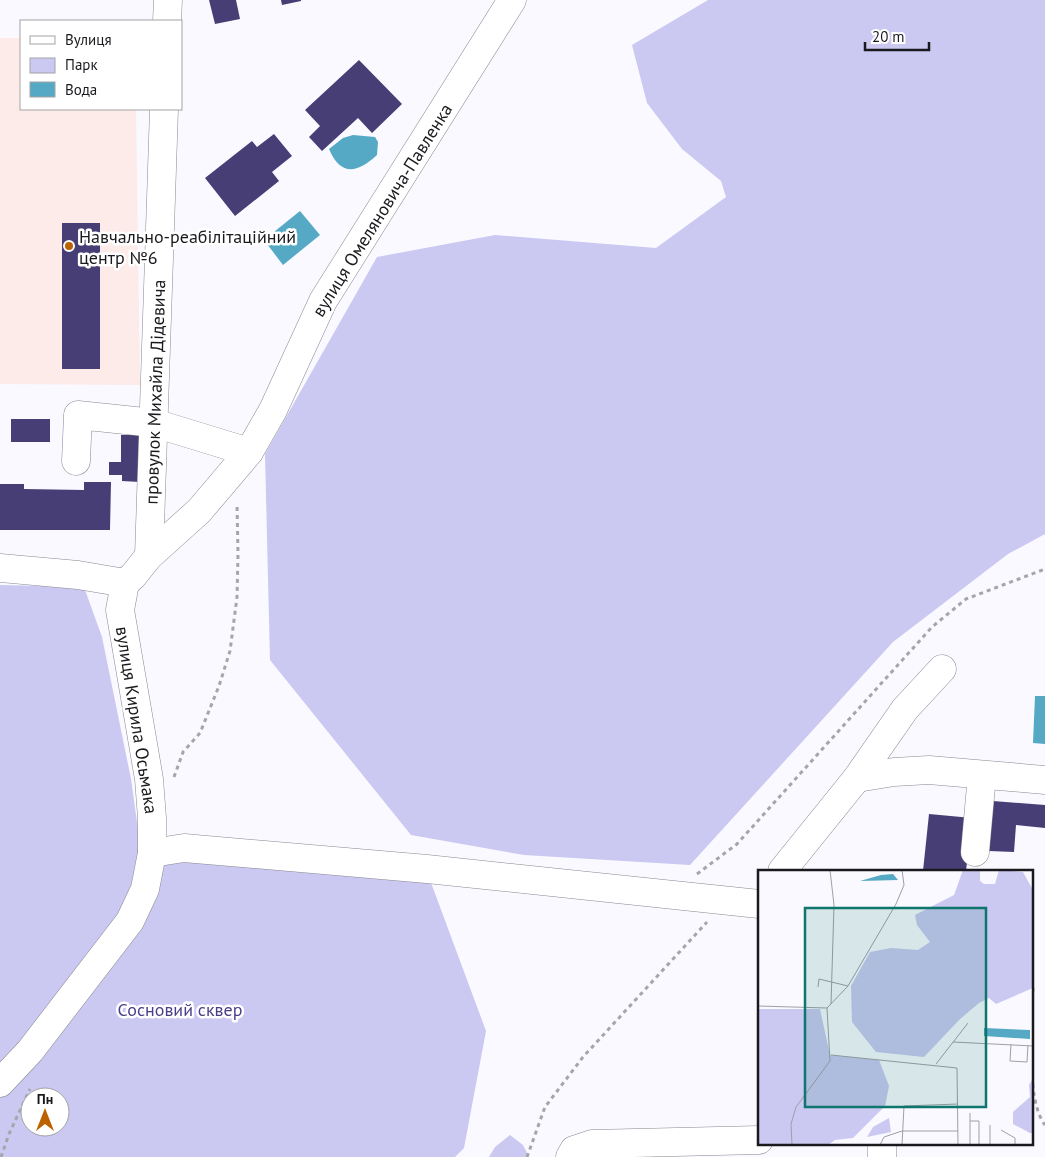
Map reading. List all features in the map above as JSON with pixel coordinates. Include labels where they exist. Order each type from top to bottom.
[{"type":"street","points":[[167,20],[168,0]]},
{"type":"street","name":"вулиця Омеляновича-Павленка","points":[[125,584],[134,576],[149,556],[199,511],[242,459],[273,410],[323,301],[512,0]]},
{"type":"street","name":"провулок Михайла Дідевича","points":[[149,556],[164,110]]},
{"type":"street","points":[[76,461],[78,415],[154,423],[242,459]]},
{"type":"street","points":[[0,568],[78,575],[125,584]]},
{"type":"street","name":"вулиця Кирила Осьмака","points":[[0,1083],[30,1051],[130,921],[145,889],[152,853],[152,818],[149,779],[120,610],[125,584]]},
{"type":"street","points":[[783,870],[857,778],[906,710],[942,669]]},
{"type":"street","points":[[857,778],[894,772],[928,770],[1045,780]]},
{"type":"street","points":[[975,852],[982,775]]},
{"type":"street","points":[[152,853],[184,848],[427,869],[669,895],[758,902]]},
{"type":"street","points":[[570,1157],[574,1150],[592,1144],[758,1140]]},
{"type":"street","points":[[882,1144],[882,1157]]},
{"type":"path","points":[[171,784],[183,752],[200,733],[219,686],[230,651],[237,580],[242,459]]},
{"type":"path","points":[[669,895],[737,844],[932,627],[966,599],[1045,570]]},
{"type":"path","points":[[527,1157],[545,1107],[583,1057],[725,900]]},
{"type":"path","points":[[1032,980],[1032,1085],[1038,1111],[1045,1125]]},
{"type":"shaded area","name":"Навчально-реабілітаційний центр №6","points":[[0,38],[20,38],[20,110],[136,110],[140,385],[0,384]]},
{"type":"green space","points":[[708,0],[1045,0],[1045,534],[1008,554],[893,642],[690,865],[524,855],[411,835],[270,660],[265,454],[377,257],[495,235],[656,248],[726,197],[721,181],[682,149],[647,103],[632,45]]},
{"type":"green space","name":"Сосновий сквер","points":[[0,585],[84,587],[102,637],[131,779],[141,851],[430,880],[486,1031],[464,1148],[455,1157],[0,1157]]},
{"type":"green space","points":[[510,1135],[523,1145],[529,1157],[489,1157],[495,1147]]},
{"type":"water","points":[[353,135],[375,137],[378,142],[377,155],[363,166],[350,169],[344,168],[334,158],[329,149],[343,138]]},
{"type":"water","points":[[300,211],[320,235],[283,265],[264,240]]},
{"type":"water","points":[[1035,696],[1045,696],[1045,744],[1033,743]]},
{"type":"building","points":[[209,0],[236,0],[240,19],[215,24]]},
{"type":"building","points":[[281,0],[301,0],[301,1],[282,5]]},
{"type":"building","points":[[359,60],[402,104],[372,133],[358,118],[322,151],[309,137],[320,126],[305,110]]},
{"type":"building","points":[[274,134],[292,156],[272,172],[279,181],[235,216],[205,178],[252,141],[257,147]]},
{"type":"building","points":[[62,223],[100,223],[100,369],[62,369]]},
{"type":"building","points":[[11,419],[50,419],[50,442],[11,442]]},
{"type":"building","points":[[121,435],[140,435],[140,482],[122,481],[122,475],[109,475],[109,462],[121,462]]},
{"type":"building","points":[[84,482],[111,482],[110,530],[0,530],[0,484],[24,484],[24,489],[84,490]]},
{"type":"building","points":[[993,801],[1045,805],[1045,828],[1016,825],[1014,852],[989,851]]},
{"type":"building","points":[[929,814],[972,818],[966,870],[923,870]]},
{"type":"place","name":"Навчально-реабілітаційний центр №6","points":[[69,246]]}]
